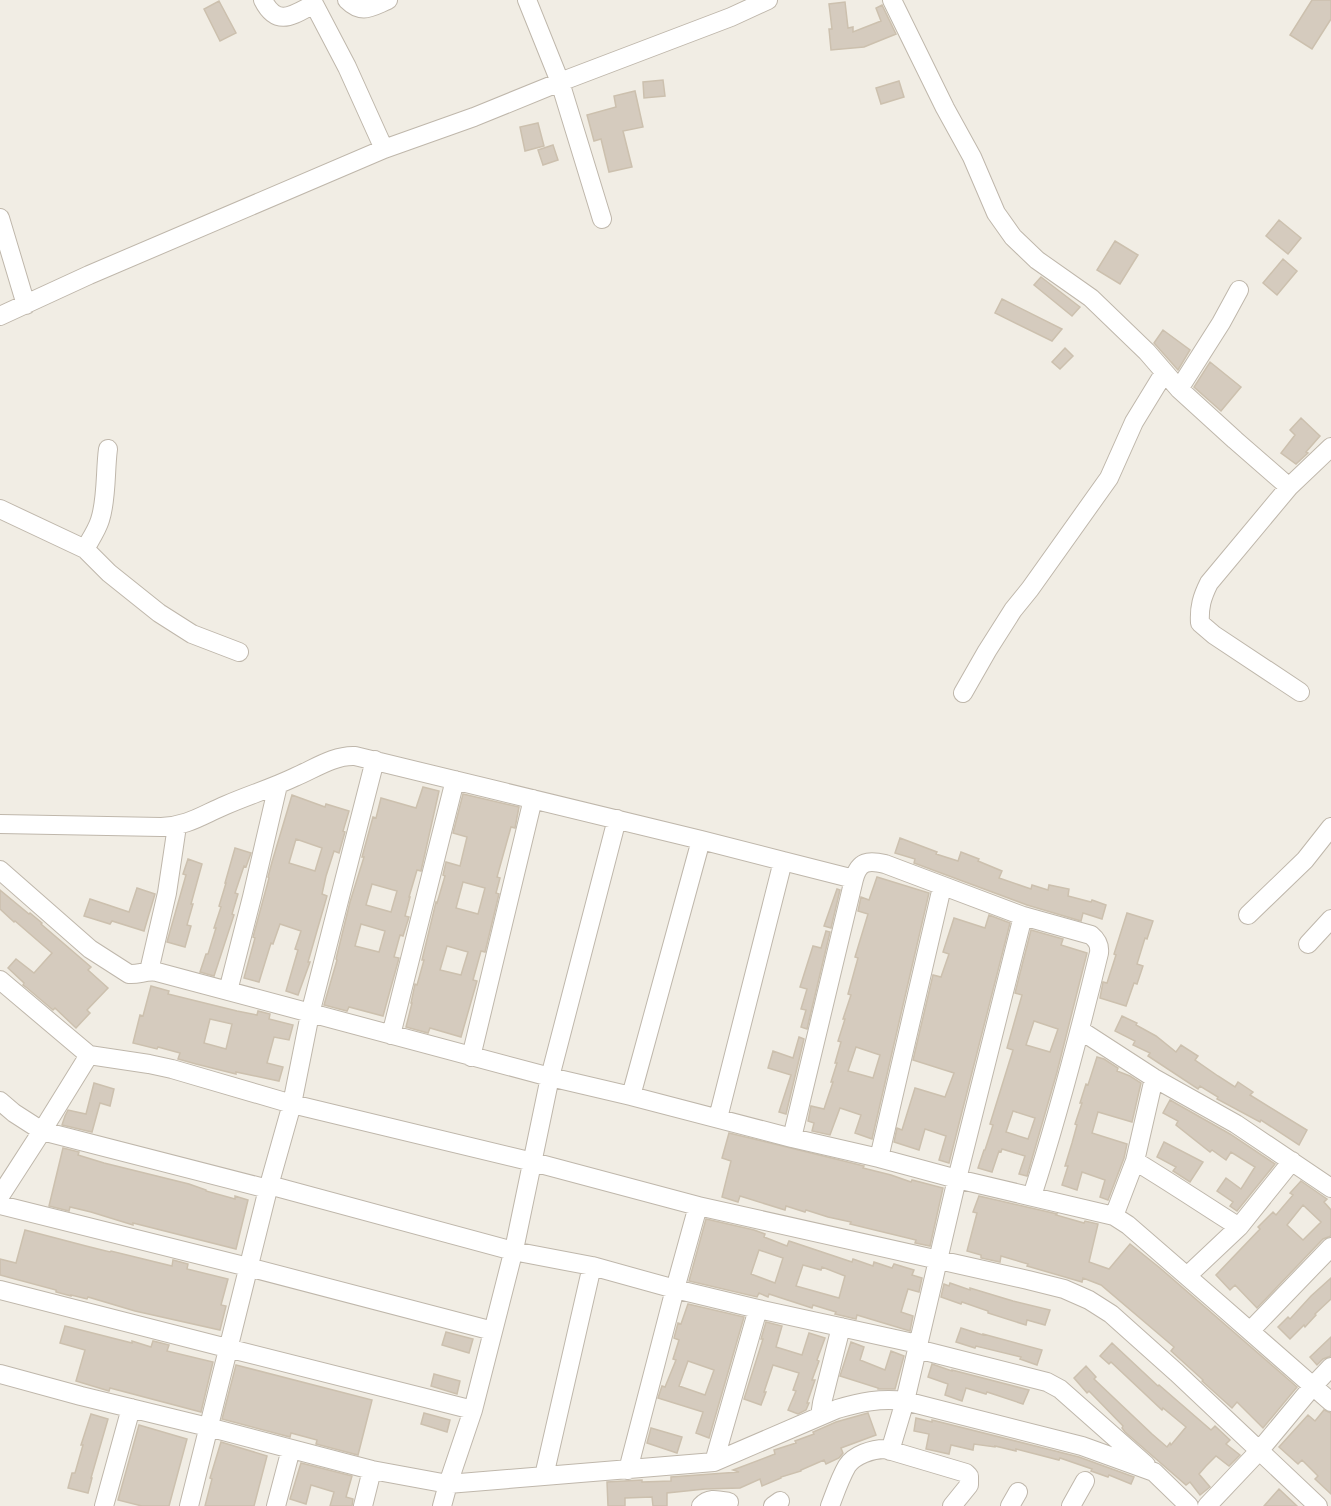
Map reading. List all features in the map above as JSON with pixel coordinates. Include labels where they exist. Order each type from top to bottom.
[{"type":"street","points":[[263,0],[272,14],[283,18],[319,2],[384,149]]},
{"type":"street","points":[[347,0],[357,8],[364,9],[388,0]]},
{"type":"street","points":[[527,0],[560,82],[602,219]]},
{"type":"street","points":[[0,316],[88,275],[384,149],[474,117],[731,17],[768,0]]},
{"type":"street","points":[[892,0],[972,158],[996,213],[1013,237],[1037,260],[1091,298],[1147,352],[1179,388],[1289,487]]},
{"type":"street","points":[[0,218],[26,305]]},
{"type":"street","points":[[1179,388],[1221,323],[1239,290]]},
{"type":"street","points":[[963,693],[1013,610],[1109,478],[1134,422],[1164,373]]},
{"type":"street","points":[[1300,692],[1214,635],[1200,623],[1199,610],[1209,583],[1289,487],[1331,447]]},
{"type":"street","points":[[85,549],[100,520],[105,497],[108,449]]},
{"type":"street","points":[[0,509],[85,549],[109,573],[159,613],[192,634],[239,652]]},
{"type":"street","points":[[0,824],[177,826],[345,756],[355,756],[854,879]]},
{"type":"street","points":[[189,1506],[268,1187],[292,1104],[310,1014],[375,760]]},
{"type":"street","points":[[391,1035],[455,780]]},
{"type":"street","points":[[228,991],[278,785]]},
{"type":"street","points":[[471,1057],[533,799]]},
{"type":"street","points":[[442,1506],[473,1410],[513,1251],[550,1077],[617,819]]},
{"type":"street","points":[[149,970],[167,893],[177,826]]},
{"type":"street","points":[[1248,915],[1305,860],[1331,827]]},
{"type":"street","points":[[631,1096],[701,840]]},
{"type":"street","points":[[718,1118],[783,861]]},
{"type":"street","points":[[792,1138],[856,872],[860,866],[867,863],[885,864],[1023,916],[1091,934],[1098,943],[1099,953],[1080,1030],[1050,1142],[1032,1196]]},
{"type":"street","points":[[0,870],[90,949],[129,974],[149,970],[471,1057],[1114,1216],[1128,1225],[1331,1402]]},
{"type":"street","points":[[879,1158],[942,887]]},
{"type":"street","points":[[890,1451],[905,1401],[957,1179],[1023,916]]},
{"type":"street","points":[[1308,944],[1331,920]]},
{"type":"street","points":[[0,980],[89,1055],[180,1071],[292,1104],[533,1162],[698,1206],[1064,1289],[1089,1300],[1111,1314],[1318,1506]]},
{"type":"street","points":[[1080,1030],[1154,1078],[1236,1125],[1331,1188]]},
{"type":"street","points":[[0,1196],[89,1055]]},
{"type":"street","points":[[1114,1216],[1134,1161],[1154,1078]]},
{"type":"street","points":[[0,1101],[42,1131],[513,1251],[592,1266],[675,1289],[841,1328],[1047,1382],[1060,1389],[1189,1506]]},
{"type":"street","points":[[1134,1161],[1171,1182],[1239,1227]]},
{"type":"street","points":[[1187,1276],[1239,1227],[1292,1161]]},
{"type":"street","points":[[0,1205],[493,1331]]},
{"type":"street","points":[[628,1470],[698,1206]]},
{"type":"street","points":[[1250,1331],[1331,1247]]},
{"type":"street","points":[[544,1476],[592,1266]]},
{"type":"street","points":[[0,1290],[473,1410]]},
{"type":"street","points":[[714,1462],[758,1309]]},
{"type":"street","points":[[820,1416],[841,1328]]},
{"type":"street","points":[[1207,1506],[1259,1451],[1331,1367]]},
{"type":"street","points":[[0,1374],[372,1470],[448,1484],[714,1462],[820,1416],[871,1400],[891,1399],[1082,1446],[1154,1472]]},
{"type":"street","points":[[104,1506],[131,1408]]},
{"type":"street","points":[[276,1506],[291,1449]]},
{"type":"street","points":[[830,1506],[848,1464],[872,1450],[885,1449],[966,1473],[969,1476],[969,1485],[952,1506]]},
{"type":"street","points":[[363,1506],[372,1470]]},
{"type":"street","points":[[1071,1506],[1086,1480]]},
{"type":"street","points":[[701,1506],[711,1499],[729,1502]]},
{"type":"building","points":[[1312,0],[1331,0],[1331,19],[1312,49],[1290,35]]},
{"type":"building","points":[[219,1],[236,33],[220,41],[204,9]]},
{"type":"building","points":[[845,2],[848,28],[853,27],[853,32],[881,21],[876,8],[882,5],[896,34],[864,47],[831,50],[829,29],[832,29],[829,4]]},
{"type":"building","points":[[663,80],[665,96],[644,98],[643,82]]},
{"type":"building","points":[[899,81],[904,97],[881,104],[876,88]]},
{"type":"building","points":[[635,91],[643,127],[623,131],[632,167],[609,172],[601,139],[594,141],[587,115],[616,107],[614,96]]},
{"type":"building","points":[[538,123],[544,146],[525,151],[520,127]]},
{"type":"building","points":[[553,145],[558,160],[543,165],[538,150]]},
{"type":"building","points":[[1279,220],[1301,238],[1288,254],[1266,236]]},
{"type":"building","points":[[1115,241],[1138,255],[1120,284],[1097,270]]},
{"type":"building","points":[[1283,259],[1297,271],[1277,295],[1263,283]]},
{"type":"building","points":[[1041,277],[1080,307],[1072,316],[1034,285]]},
{"type":"building","points":[[1002,299],[1062,329],[1052,341],[995,313]]},
{"type":"building","points":[[1163,330],[1190,350],[1178,370],[1154,343]]},
{"type":"building","points":[[1065,348],[1073,356],[1060,369],[1052,362]]},
{"type":"building","points":[[1210,362],[1241,387],[1221,411],[1194,387]]},
{"type":"building","points":[[1301,418],[1320,436],[1306,452],[1308,453],[1296,464],[1281,453],[1295,435],[1290,430]]},
{"type":"building","points":[[423,787],[439,791],[421,871],[417,870],[409,897],[405,916],[409,917],[403,936],[400,935],[394,957],[399,958],[383,1016],[349,1007],[347,1011],[324,1005],[373,817],[376,818],[381,798],[416,808]],"holes":[[[372,884],[397,891],[391,912],[366,905]],[[361,924],[385,931],[379,952],[355,946]]]},
{"type":"building","points":[[463,794],[519,807],[515,828],[511,827],[497,877],[500,878],[496,893],[499,894],[485,952],[481,951],[473,980],[477,981],[461,1037],[430,1028],[428,1033],[406,1027],[415,984],[417,985],[424,960],[422,960],[436,902],[445,876],[443,875],[446,862],[460,866],[467,837],[453,833]],"holes":[[[463,882],[485,888],[478,914],[456,908]],[[447,946],[468,952],[461,975],[440,970]]]},
{"type":"building","points":[[292,795],[325,807],[326,804],[349,811],[339,853],[334,851],[326,876],[322,894],[327,896],[308,962],[310,962],[298,995],[286,991],[301,931],[280,924],[273,944],[271,943],[259,982],[244,978],[268,877]],"holes":[[[296,839],[322,848],[315,871],[289,863]]]},
{"type":"building","points":[[900,838],[958,861],[961,852],[979,859],[978,861],[1002,871],[999,878],[1031,889],[1032,885],[1048,890],[1049,885],[1069,889],[1068,896],[1106,905],[1102,919],[1083,913],[1081,921],[1027,905],[914,863],[915,859],[895,853]]},
{"type":"building","points":[[235,848],[251,853],[235,893],[238,894],[232,914],[234,915],[214,976],[200,972],[216,928],[214,928],[221,907],[219,906]]},
{"type":"building","points":[[188,859],[202,864],[191,904],[193,904],[187,925],[191,926],[185,947],[167,942],[186,875],[183,874]]},
{"type":"building","points":[[877,877],[929,893],[872,1139],[855,1133],[861,1115],[840,1108],[830,1135],[812,1131],[814,1123],[808,1121],[811,1106],[824,1109],[833,1082],[831,1082],[841,1042],[838,1041],[851,995],[848,994],[858,958],[855,957],[868,914],[858,911],[861,897],[869,900]],"holes":[[[856,1047],[880,1055],[873,1078],[848,1071]]]},
{"type":"building","points":[[137,888],[155,894],[144,931],[112,921],[110,924],[84,916],[90,899],[129,912]]},
{"type":"building","points":[[837,889],[840,890],[831,928],[824,926]]},
{"type":"building","points":[[0,890],[42,923],[91,967],[88,970],[108,988],[87,1010],[90,1013],[76,1028],[55,1008],[53,1010],[23,985],[24,983],[8,968],[16,959],[34,973],[52,953],[0,909]]},
{"type":"building","points":[[1127,913],[1153,921],[1137,964],[1143,966],[1126,1006],[1100,998],[1103,982],[1107,983],[1116,955],[1114,954]]},
{"type":"building","points":[[989,915],[1010,923],[949,1163],[939,1160],[946,1136],[925,1129],[919,1150],[894,1142],[897,1128],[902,1130],[915,1088],[945,1097],[954,1073],[913,1060],[933,975],[941,977],[949,954],[943,952],[954,918],[985,928]]},
{"type":"building","points":[[1031,930],[1063,939],[1061,945],[1087,953],[1057,1072],[1027,1176],[1019,1174],[1025,1156],[1002,1149],[1001,1152],[999,1151],[992,1172],[978,1168],[993,1125],[990,1124],[1013,1050],[1007,1048],[1022,995],[1015,993]],"holes":[[[1034,1021],[1058,1029],[1050,1052],[1026,1045]],[[1013,1111],[1035,1118],[1028,1139],[1006,1132]]]},
{"type":"building","points":[[826,931],[830,932],[807,1029],[801,1027],[806,1010],[801,1009],[807,989],[800,987],[813,946],[821,948]]},
{"type":"building","points":[[151,986],[169,991],[168,994],[237,1011],[257,1015],[258,1011],[270,1014],[269,1019],[293,1025],[289,1040],[274,1037],[267,1063],[283,1067],[279,1081],[196,1064],[178,1059],[180,1053],[133,1043],[140,1015],[143,1016]],"holes":[[[210,1019],[232,1024],[226,1049],[204,1043]]]},
{"type":"building","points":[[1122,1016],[1137,1023],[1136,1025],[1156,1036],[1176,1052],[1181,1045],[1198,1056],[1195,1060],[1218,1076],[1235,1087],[1238,1082],[1253,1092],[1250,1095],[1307,1130],[1299,1145],[1261,1120],[1260,1122],[1217,1099],[1218,1097],[1200,1086],[1198,1089],[1148,1056],[1150,1053],[1133,1045],[1135,1041],[1115,1031]]},
{"type":"building","points":[[799,1037],[804,1039],[786,1114],[779,1112],[791,1075],[768,1068],[773,1051],[793,1058]]},
{"type":"building","points":[[1097,1057],[1118,1068],[1117,1071],[1141,1083],[1132,1122],[1098,1112],[1092,1133],[1127,1144],[1108,1200],[1100,1197],[1105,1180],[1082,1172],[1077,1190],[1062,1185],[1077,1125],[1075,1124],[1082,1103],[1080,1103]]},
{"type":"building","points":[[94,1083],[114,1089],[110,1106],[100,1103],[92,1132],[62,1125],[68,1110],[86,1114]]},
{"type":"building","points":[[1170,1100],[1230,1134],[1275,1164],[1237,1211],[1230,1206],[1233,1202],[1217,1191],[1226,1178],[1241,1189],[1255,1167],[1231,1152],[1226,1160],[1212,1150],[1210,1152],[1176,1125],[1178,1121],[1163,1113]]},
{"type":"building","points":[[729,1133],[864,1166],[863,1168],[911,1182],[912,1180],[943,1188],[930,1246],[915,1243],[916,1240],[850,1224],[851,1222],[806,1210],[805,1212],[786,1206],[785,1210],[740,1196],[738,1202],[722,1197],[731,1161],[722,1158]]},
{"type":"building","points":[[1164,1142],[1203,1162],[1190,1182],[1173,1171],[1176,1167],[1157,1157]]},
{"type":"building","points":[[63,1148],[104,1163],[189,1184],[235,1199],[235,1196],[248,1200],[236,1249],[133,1223],[133,1225],[70,1207],[69,1211],[49,1206]]},
{"type":"building","points":[[1301,1181],[1327,1199],[1324,1202],[1331,1210],[1331,1236],[1323,1239],[1257,1308],[1235,1285],[1230,1290],[1216,1275],[1260,1229],[1258,1227],[1273,1212],[1276,1215],[1293,1195],[1290,1193]],"holes":[[[1303,1205],[1321,1222],[1303,1240],[1287,1225]]]},
{"type":"building","points":[[979,1196],[1057,1214],[1084,1223],[1085,1221],[1098,1224],[1089,1262],[1109,1269],[1130,1244],[1297,1387],[1263,1428],[1237,1402],[1232,1408],[1171,1351],[1174,1347],[1101,1285],[1083,1278],[1082,1282],[1001,1256],[1000,1262],[981,1258],[981,1255],[967,1251],[977,1213],[973,1212]]},
{"type":"building","points":[[706,1219],[754,1230],[765,1234],[764,1237],[787,1246],[789,1241],[852,1262],[853,1259],[873,1266],[874,1262],[892,1268],[894,1264],[914,1270],[912,1275],[922,1278],[919,1292],[908,1289],[901,1312],[913,1316],[910,1331],[857,1315],[856,1319],[813,1305],[812,1308],[769,1294],[768,1297],[759,1293],[757,1297],[689,1281]],"holes":[[[759,1250],[783,1258],[775,1283],[751,1274]],[[803,1265],[821,1270],[822,1267],[845,1276],[839,1298],[796,1286]]]},
{"type":"building","points":[[25,1230],[172,1266],[173,1260],[188,1264],[187,1269],[228,1279],[221,1305],[226,1306],[220,1330],[135,1311],[88,1297],[87,1299],[71,1296],[0,1275],[0,1259],[16,1263]]},
{"type":"building","points":[[1331,1278],[1331,1299],[1305,1327],[1304,1325],[1290,1339],[1278,1327],[1288,1317],[1290,1319]]},
{"type":"building","points":[[950,1283],[1050,1310],[1045,1325],[1027,1320],[1026,1325],[962,1302],[961,1304],[941,1297],[944,1284],[949,1286]]},
{"type":"building","points":[[688,1304],[744,1317],[709,1438],[696,1433],[703,1412],[658,1398],[676,1360],[673,1359],[679,1340],[674,1338],[678,1323],[681,1324]],"holes":[[[688,1361],[714,1370],[705,1395],[679,1386]]]},
{"type":"building","points":[[766,1322],[782,1326],[776,1347],[802,1355],[809,1333],[825,1338],[812,1380],[815,1380],[807,1403],[809,1403],[806,1410],[798,1414],[788,1410],[796,1391],[793,1390],[799,1373],[773,1365],[761,1405],[744,1399]]},
{"type":"building","points":[[65,1326],[151,1347],[153,1341],[169,1345],[167,1351],[213,1362],[201,1412],[76,1381],[85,1350],[60,1343]]},
{"type":"building","points":[[961,1328],[1042,1350],[1037,1365],[1020,1359],[1021,1357],[956,1342]]},
{"type":"building","points":[[446,1332],[473,1339],[469,1353],[442,1345]]},
{"type":"building","points":[[1331,1337],[1331,1356],[1323,1359],[1317,1365],[1310,1357]]},
{"type":"building","points":[[851,1342],[864,1347],[860,1360],[885,1370],[891,1351],[904,1356],[895,1389],[878,1389],[840,1376]]},
{"type":"building","points":[[1112,1343],[1158,1386],[1211,1430],[1215,1426],[1230,1440],[1226,1444],[1240,1455],[1229,1466],[1216,1456],[1199,1474],[1210,1487],[1200,1495],[1190,1482],[1186,1485],[1125,1432],[1123,1426],[1074,1378],[1086,1366],[1096,1377],[1094,1379],[1152,1434],[1167,1447],[1170,1443],[1171,1445],[1186,1427],[1163,1408],[1162,1410],[1111,1362],[1109,1364],[1100,1356]]},
{"type":"building","points":[[932,1364],[1029,1390],[1023,1404],[987,1392],[986,1394],[966,1388],[962,1401],[945,1395],[948,1384],[928,1377]]},
{"type":"building","points":[[236,1365],[372,1400],[358,1455],[316,1444],[317,1440],[291,1433],[290,1437],[222,1419]]},
{"type":"building","points":[[434,1374],[460,1381],[457,1394],[431,1386]]},
{"type":"building","points":[[1324,1410],[1331,1413],[1331,1494],[1315,1479],[1318,1476],[1302,1460],[1298,1464],[1279,1447],[1308,1415],[1315,1421]]},
{"type":"building","points":[[424,1413],[450,1420],[447,1432],[421,1424]]},
{"type":"building","points":[[868,1413],[876,1435],[841,1448],[843,1453],[839,1458],[826,1464],[824,1460],[762,1486],[760,1479],[740,1488],[667,1493],[667,1506],[653,1506],[652,1497],[625,1498],[625,1506],[608,1506],[607,1482],[671,1481],[671,1477],[739,1472],[733,1470],[775,1454],[774,1450],[796,1443],[795,1441],[836,1422]]},
{"type":"building","points":[[91,1414],[108,1419],[88,1493],[68,1488],[72,1473],[75,1473]]},
{"type":"building","points":[[916,1418],[1079,1457],[1134,1477],[1131,1484],[1060,1458],[1059,1460],[995,1446],[974,1444],[973,1450],[951,1445],[949,1454],[926,1449],[929,1434],[914,1431]]},
{"type":"building","points":[[139,1425],[187,1439],[169,1506],[142,1506],[118,1500]]},
{"type":"building","points":[[651,1428],[682,1437],[677,1453],[647,1443]]},
{"type":"building","points":[[221,1442],[267,1456],[254,1506],[205,1506],[212,1479],[210,1478]]},
{"type":"building","points":[[301,1463],[352,1476],[346,1497],[353,1499],[352,1506],[330,1506],[334,1492],[311,1485],[306,1504],[290,1499]]},
{"type":"building","points":[[1279,1489],[1297,1506],[1264,1506]]}]
